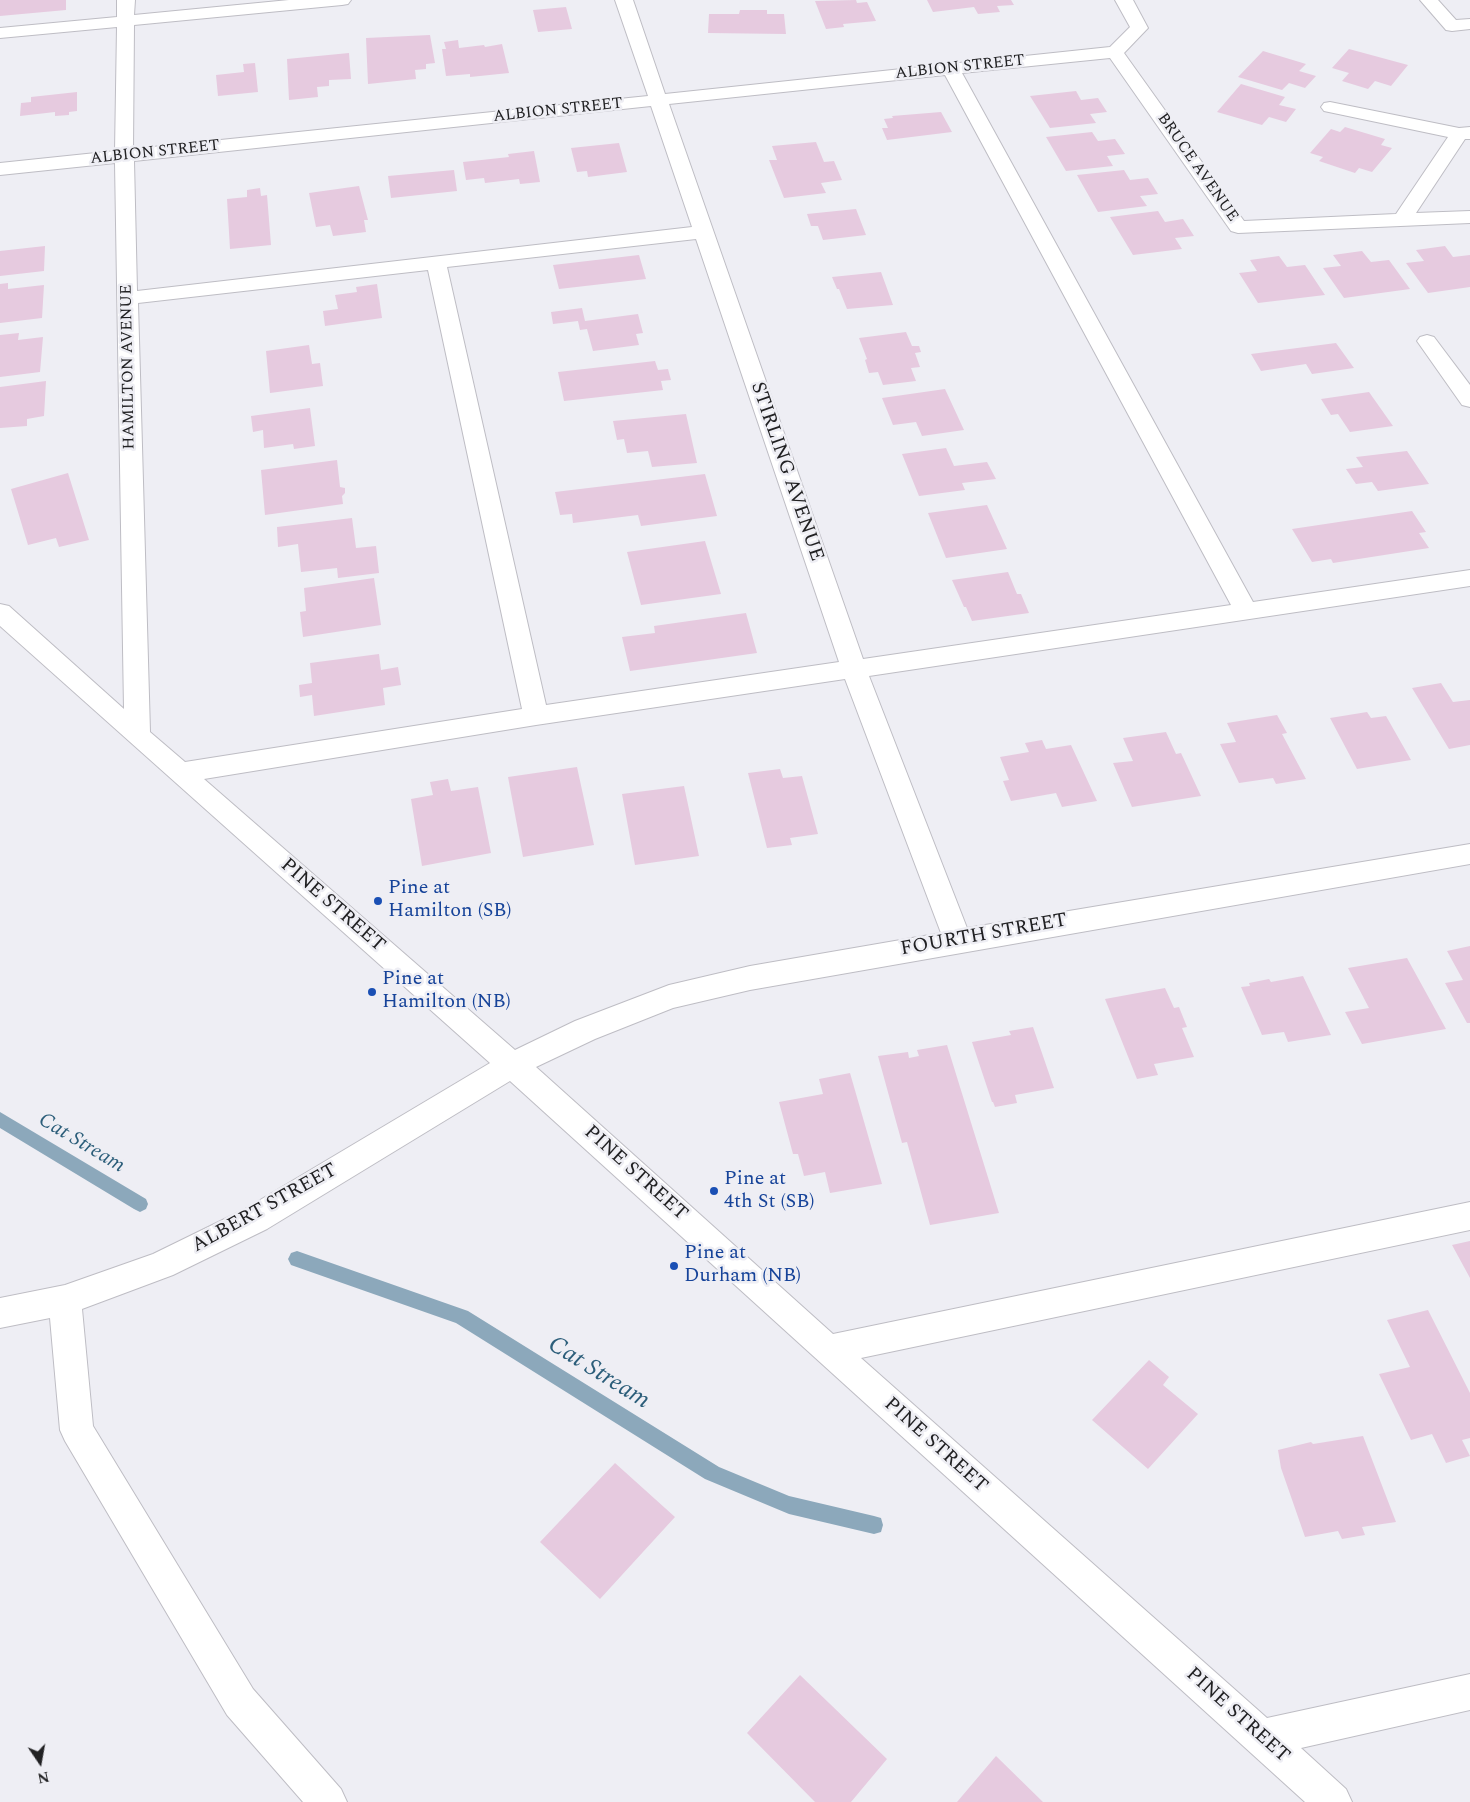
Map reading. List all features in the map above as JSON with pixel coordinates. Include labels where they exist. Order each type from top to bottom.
[{"type":"street","points":[[0,33],[126,10],[342,0]]},
{"type":"street","name":"STIRLING AVENUE","points":[[624,0],[854,670],[958,941]]},
{"type":"street","points":[[1115,52],[1139,28],[1124,0]]},
{"type":"street","points":[[1429,0],[1452,26],[1470,24]]},
{"type":"street","name":"HAMILTON AVENUE","points":[[126,10],[124,156],[137,735]]},
{"type":"street","name":"ALBION STREET","points":[[0,169],[1115,52]]},
{"type":"street","name":"BRUCE AVENUE","points":[[1115,52],[1238,227],[1403,218],[1470,217]]},
{"type":"street","points":[[951,69],[1246,612]]},
{"type":"street","points":[[1330,108],[1464,133],[1403,218]]},
{"type":"street","points":[[127,298],[704,232]]},
{"type":"street","points":[[436,262],[536,716]]},
{"type":"street","points":[[1427,340],[1470,400]]},
{"type":"street","points":[[180,773],[536,716],[1470,578]]},
{"type":"street","name":"PINE STREET","points":[[0,612],[584,1128],[828,1350],[1333,1802]]},
{"type":"street","name":"FOURTH STREET","points":[[512,1065],[585,1030],[669,997],[750,978],[1470,854]]},
{"type":"street","name":"ALBERT STREET","points":[[0,1313],[65,1300],[162,1265],[256,1218],[512,1065]]},
{"type":"street","points":[[828,1350],[1470,1216]]},
{"type":"street","points":[[65,1300],[77,1430],[240,1702],[328,1802]]},
{"type":"street","points":[[1263,1738],[1470,1692]]},
{"type":"building","points":[[0,0],[66,0],[66,10],[0,16]]},
{"type":"building","points":[[856,0],[857,3],[867,2],[876,21],[843,24],[844,27],[826,29],[815,1]]},
{"type":"building","points":[[927,0],[1011,0],[1014,5],[997,6],[1000,12],[978,14],[974,7],[933,12]]},
{"type":"building","points":[[566,7],[572,29],[538,32],[533,10]]},
{"type":"building","points":[[740,10],[767,10],[767,14],[784,14],[786,34],[708,33],[709,14],[739,14]]},
{"type":"building","points":[[430,35],[435,63],[426,64],[426,69],[415,70],[416,79],[368,84],[366,38]]},
{"type":"building","points":[[458,40],[459,48],[502,44],[509,73],[470,77],[470,74],[446,76],[442,49],[446,49],[444,42]]},
{"type":"building","points":[[1349,49],[1408,65],[1391,86],[1375,81],[1368,89],[1342,81],[1349,73],[1332,68]]},
{"type":"building","points":[[1263,51],[1306,64],[1299,71],[1316,76],[1305,88],[1289,83],[1282,90],[1238,77]]},
{"type":"building","points":[[349,53],[351,79],[329,80],[329,86],[317,87],[318,97],[289,100],[287,59]]},
{"type":"building","points":[[255,63],[258,92],[218,96],[216,75],[244,72],[243,64]]},
{"type":"building","points":[[1241,84],[1285,97],[1279,105],[1296,109],[1286,122],[1269,117],[1262,125],[1217,112]]},
{"type":"building","points":[[1076,91],[1081,100],[1098,98],[1107,112],[1090,114],[1096,123],[1050,128],[1030,96]]},
{"type":"building","points":[[77,92],[77,111],[69,112],[69,115],[55,116],[55,112],[20,116],[21,103],[31,102],[31,97]]},
{"type":"building","points":[[941,112],[952,132],[887,140],[882,128],[888,128],[884,119],[893,118],[892,116]]},
{"type":"building","points":[[1345,127],[1385,139],[1381,145],[1392,148],[1372,172],[1359,168],[1355,173],[1319,161],[1323,157],[1310,153],[1331,129],[1340,132]]},
{"type":"building","points":[[1092,132],[1098,141],[1115,139],[1125,154],[1107,156],[1113,166],[1066,171],[1046,137]]},
{"type":"building","points":[[816,142],[824,162],[834,161],[842,180],[821,183],[826,193],[784,198],[769,160],[777,160],[772,146]]},
{"type":"building","points":[[619,143],[627,172],[588,177],[587,171],[577,172],[571,148]]},
{"type":"building","points":[[534,151],[540,182],[520,184],[519,179],[485,183],[484,178],[466,180],[463,162],[509,157],[508,154]]},
{"type":"building","points":[[454,170],[457,191],[391,198],[388,176]]},
{"type":"building","points":[[1124,170],[1130,180],[1148,178],[1158,194],[1140,196],[1147,206],[1098,212],[1077,175]]},
{"type":"building","points":[[359,186],[368,220],[364,220],[366,232],[333,236],[330,225],[316,227],[309,193]]},
{"type":"building","points":[[260,188],[261,196],[267,195],[271,245],[230,249],[227,199],[247,197],[247,190]]},
{"type":"building","points":[[856,209],[866,235],[823,240],[818,226],[811,226],[807,214]]},
{"type":"building","points":[[1158,211],[1165,222],[1183,219],[1194,236],[1175,238],[1182,249],[1133,255],[1110,217]]},
{"type":"building","points":[[45,246],[44,271],[0,276],[0,251]]},
{"type":"building","points":[[1445,246],[1453,257],[1470,255],[1470,287],[1428,293],[1406,263],[1424,261],[1416,250]]},
{"type":"building","points":[[1362,251],[1371,262],[1389,260],[1410,289],[1344,298],[1323,268],[1341,266],[1333,255]]},
{"type":"building","points":[[639,255],[646,279],[559,289],[553,265]]},
{"type":"building","points":[[1279,256],[1287,267],[1305,265],[1325,295],[1258,303],[1239,273],[1257,271],[1250,260]]},
{"type":"building","points":[[881,272],[893,305],[847,309],[832,277]]},
{"type":"building","points":[[8,283],[8,289],[44,285],[42,318],[0,323],[0,284]]},
{"type":"building","points":[[377,284],[382,318],[325,326],[323,311],[338,309],[335,295],[357,292],[356,287]]},
{"type":"building","points":[[582,308],[585,321],[638,314],[643,333],[636,334],[639,345],[593,351],[587,329],[580,330],[578,321],[553,324],[551,312]]},
{"type":"building","points":[[906,332],[912,346],[919,346],[921,352],[915,353],[920,367],[911,368],[916,381],[883,385],[878,372],[869,373],[865,360],[867,359],[859,338]]},
{"type":"building","points":[[19,333],[18,340],[43,337],[40,372],[0,377],[0,335]]},
{"type":"building","points":[[1336,343],[1354,368],[1312,374],[1306,364],[1261,371],[1251,354]]},
{"type":"building","points":[[309,345],[312,364],[320,363],[323,386],[270,393],[266,351]]},
{"type":"building","points":[[655,361],[658,370],[668,369],[671,380],[661,381],[663,390],[564,401],[558,372]]},
{"type":"building","points":[[46,381],[44,416],[27,419],[27,426],[0,428],[0,387]]},
{"type":"building","points":[[945,389],[964,430],[922,436],[916,422],[893,425],[882,398]]},
{"type":"building","points":[[1369,392],[1393,426],[1350,432],[1338,414],[1331,415],[1321,399]]},
{"type":"building","points":[[310,408],[315,446],[294,449],[293,444],[264,448],[263,430],[253,432],[251,416]]},
{"type":"building","points":[[686,414],[697,463],[652,467],[648,451],[627,453],[624,439],[617,440],[613,421]]},
{"type":"building","points":[[946,448],[954,466],[987,462],[996,479],[962,483],[965,490],[919,496],[902,454]]},
{"type":"building","points":[[1407,451],[1429,484],[1378,491],[1372,482],[1356,484],[1346,469],[1363,467],[1356,457]]},
{"type":"building","points":[[337,460],[340,487],[345,488],[345,493],[342,496],[343,504],[265,515],[261,470]]},
{"type":"building","points":[[68,473],[89,540],[59,547],[56,538],[28,545],[11,489]]},
{"type":"building","points":[[705,474],[717,516],[641,526],[638,515],[573,523],[572,514],[560,515],[555,492]]},
{"type":"building","points":[[987,505],[1007,549],[946,558],[928,513]]},
{"type":"building","points":[[1412,511],[1426,532],[1419,533],[1429,548],[1333,563],[1331,559],[1312,562],[1292,529]]},
{"type":"building","points":[[352,518],[356,548],[376,546],[379,573],[338,578],[337,568],[301,572],[298,544],[278,547],[277,527]]},
{"type":"building","points":[[705,541],[721,594],[641,605],[627,552]]},
{"type":"building","points":[[1008,572],[1017,594],[1021,594],[1029,613],[972,621],[952,580]]},
{"type":"building","points":[[374,578],[381,625],[303,637],[300,612],[306,611],[304,588]]},
{"type":"building","points":[[746,613],[757,653],[630,671],[622,637],[655,633],[654,626]]},
{"type":"building","points":[[379,654],[381,670],[398,667],[401,685],[383,688],[385,705],[314,716],[312,695],[300,697],[299,685],[312,683],[310,663]]},
{"type":"building","points":[[1441,683],[1453,702],[1470,700],[1470,745],[1449,749],[1412,688]]},
{"type":"building","points":[[1367,712],[1371,718],[1386,716],[1411,760],[1357,769],[1330,718]]},
{"type":"building","points":[[1277,715],[1287,733],[1282,734],[1306,779],[1276,784],[1273,778],[1239,783],[1220,744],[1236,742],[1227,723]]},
{"type":"building","points":[[1166,732],[1176,754],[1181,753],[1201,796],[1132,807],[1113,763],[1133,761],[1123,738]]},
{"type":"building","points":[[1042,740],[1046,749],[1071,745],[1097,801],[1062,807],[1056,793],[1011,801],[1003,781],[1009,780],[1000,757],[1029,752],[1025,743]]},
{"type":"building","points":[[577,767],[594,845],[523,857],[508,777]]},
{"type":"building","points":[[780,769],[783,778],[802,776],[818,834],[790,838],[792,845],[767,848],[748,773]]},
{"type":"building","points":[[448,779],[451,791],[478,787],[491,853],[422,866],[411,799],[433,795],[430,782]]},
{"type":"building","points":[[684,786],[699,856],[635,865],[622,794]]},
{"type":"building","points":[[1470,946],[1470,1023],[1467,1023],[1445,983],[1463,980],[1447,951]]},
{"type":"building","points":[[1407,958],[1446,1029],[1362,1044],[1345,1012],[1369,1008],[1348,968]]},
{"type":"building","points":[[1303,976],[1331,1035],[1288,1042],[1284,1032],[1262,1035],[1241,987],[1250,986],[1249,983],[1269,979],[1271,982]]},
{"type":"building","points":[[1165,988],[1174,1008],[1179,1007],[1187,1027],[1182,1028],[1194,1057],[1154,1064],[1158,1075],[1137,1079],[1105,999]]},
{"type":"building","points":[[1033,1027],[1054,1088],[1015,1095],[1017,1103],[995,1107],[972,1042],[1011,1035],[1009,1031]]},
{"type":"building","points":[[947,1045],[999,1213],[930,1225],[907,1142],[902,1143],[878,1056],[908,1052],[909,1058],[919,1056],[917,1050]]},
{"type":"building","points":[[850,1073],[882,1184],[830,1193],[825,1172],[804,1176],[798,1154],[793,1154],[779,1102],[823,1094],[819,1079]]},
{"type":"building","points":[[1470,1241],[1470,1278],[1452,1245]]},
{"type":"building","points":[[1428,1310],[1470,1393],[1470,1438],[1462,1440],[1470,1456],[1446,1463],[1432,1434],[1411,1440],[1379,1374],[1410,1367],[1387,1320]]},
{"type":"building","points":[[1149,1360],[1169,1377],[1163,1385],[1198,1414],[1148,1469],[1092,1420]]},
{"type":"building","points":[[1363,1436],[1396,1522],[1362,1527],[1365,1535],[1342,1539],[1338,1531],[1305,1537],[1281,1468],[1278,1450],[1311,1442],[1313,1444]]},
{"type":"building","points":[[615,1463],[675,1517],[600,1599],[540,1542]]},
{"type":"building","points":[[800,1675],[887,1759],[851,1802],[815,1802],[747,1733]]},
{"type":"building","points":[[996,1756],[1043,1802],[957,1802]]},
{"type":"waterway","name":"Cat Stream","points":[[0,1119],[140,1204]]},
{"type":"waterway","name":"Cat Stream","points":[[297,1259],[462,1317],[712,1473],[789,1505],[874,1525]]},
{"type":"place","name":"Pine at Hamilton (SB)","points":[[378,901]]},
{"type":"place","name":"Pine at Hamilton (NB)","points":[[372,992]]},
{"type":"place","name":"Pine at 4th St (SB)","points":[[714,1191]]},
{"type":"place","name":"Pine at Durham (NB)","points":[[674,1266]]}]
